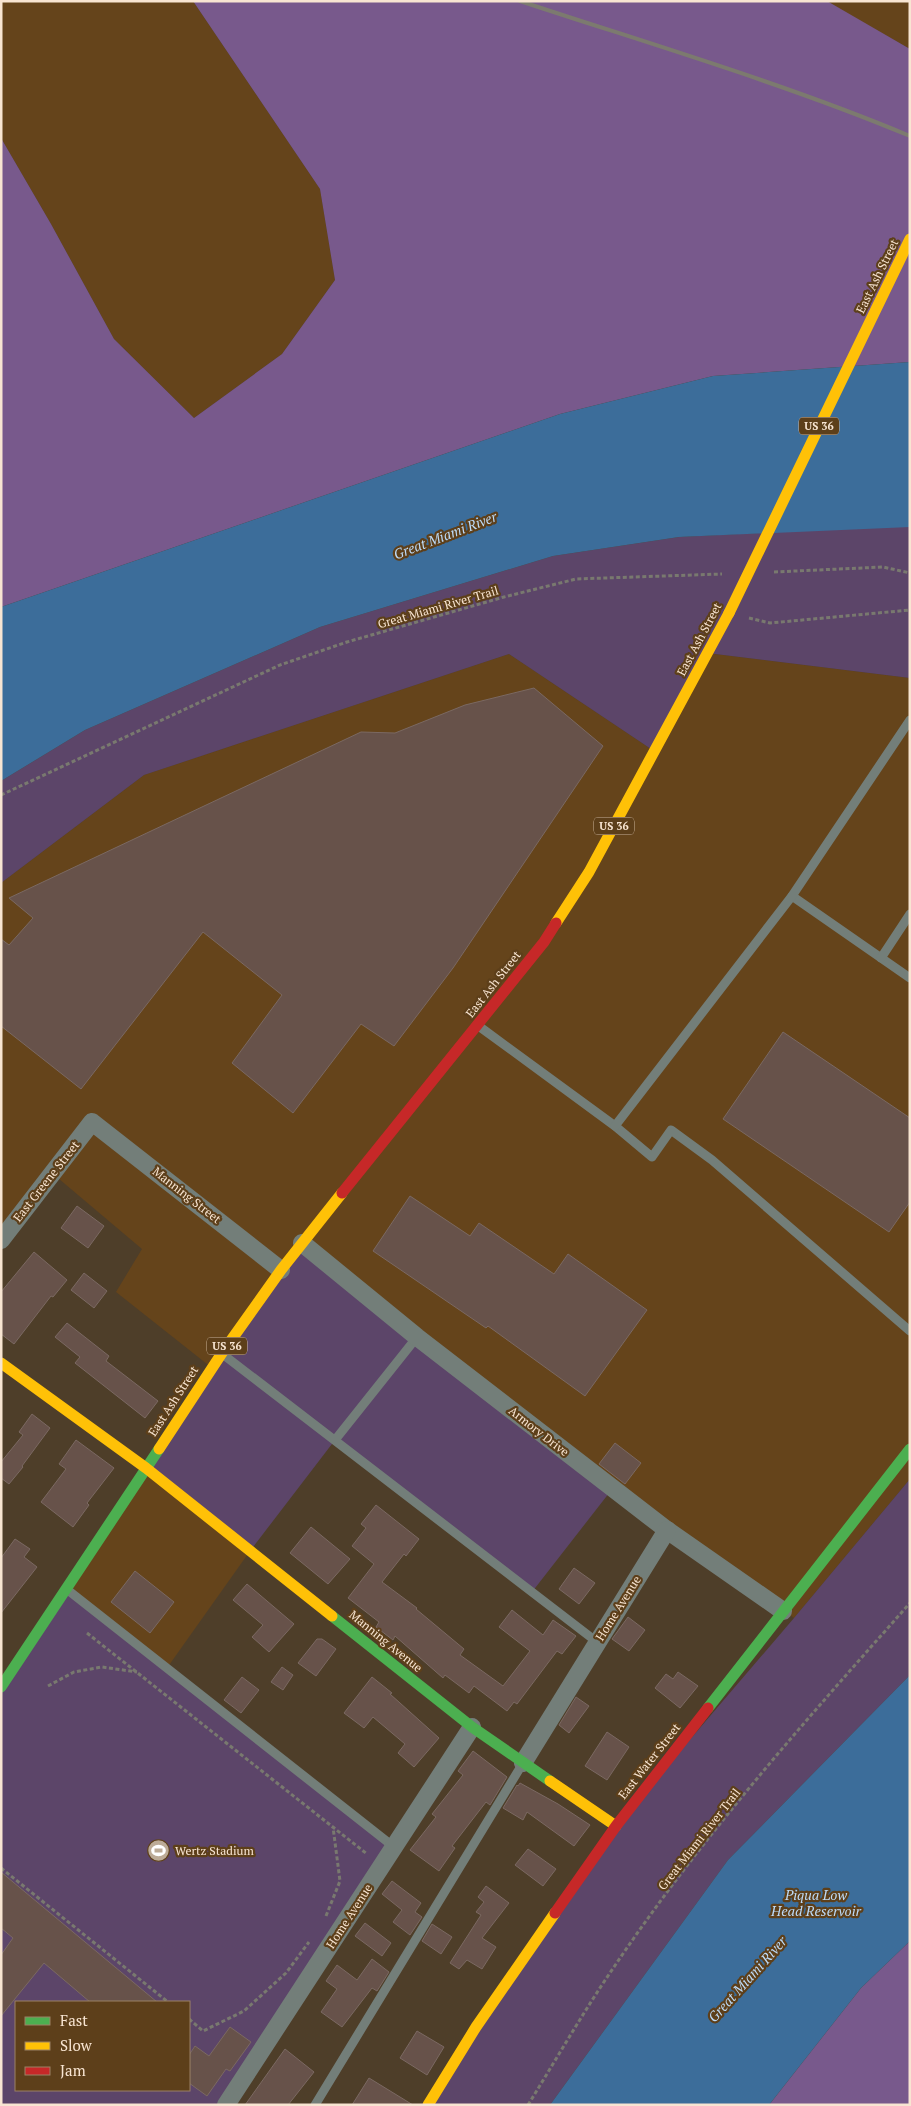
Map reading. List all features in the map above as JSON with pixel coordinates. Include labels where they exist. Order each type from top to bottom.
[{"type":"main road","name":"East Ash Street","points":[[1,1686],[67,1590],[222,1353],[281,1270],[544,942],[589,872],[729,613],[910,239]]},
{"type":"main road","name":"Manning Avenue","points":[[1,1363],[146,1468],[472,1728],[616,1826]]},
{"type":"main road","name":"East Water Street","points":[[428,2105],[476,2026],[616,1826],[910,1449]]},
{"type":"street","name":"East Greene Street","points":[[1,1240],[92,1122]]},
{"type":"street","name":"Manning Street","points":[[92,1122],[281,1270]]},
{"type":"street","name":"Armory Drive","points":[[302,1243],[417,1337],[667,1530],[783,1611]]},
{"type":"street","name":"Home Avenue","points":[[523,1763],[667,1530]]},
{"type":"street","name":"Home Avenue","points":[[226,2105],[472,1728]]},
{"type":"lane","points":[[614,1126],[792,896],[908,726]]},
{"type":"lane","points":[[792,896],[910,978]]},
{"type":"lane","points":[[881,958],[910,914]]},
{"type":"lane","points":[[478,1025],[614,1126],[652,1157],[671,1130],[712,1160],[910,1331]]},
{"type":"lane","points":[[335,1440],[417,1337]]},
{"type":"lane","points":[[222,1353],[597,1642]]},
{"type":"lane","points":[[67,1590],[394,1846]]},
{"type":"lane","points":[[315,2105],[523,1763]]},
{"type":"path","points":[[767,572],[883,567],[910,573]]},
{"type":"path","name":"Great Miami River Trail","points":[[1,794],[280,665],[347,642],[504,597],[576,579],[729,574]]},
{"type":"path","points":[[729,613],[770,623],[910,610]]},
{"type":"path","name":"Great Miami River Trail","points":[[528,2105],[616,1964],[691,1861],[797,1730],[910,1603]]},
{"type":"path","points":[[87,1633],[366,1854]]},
{"type":"path","points":[[48,1686],[74,1672],[102,1667],[137,1672]]},
{"type":"path","points":[[324,1921],[340,1881],[333,1827]]},
{"type":"path","points":[[1,1868],[167,2001]]},
{"type":"path","points":[[190,2020],[203,2031],[244,2011],[286,1973],[313,1936]]},
{"type":"path","points":[[190,2027],[193,2023]]},
{"type":"shaded area","points":[[1,1],[193,1],[320,189],[335,280],[282,354],[194,418],[114,339],[1,138]]},
{"type":"shaded area","points":[[193,1],[827,1],[910,49],[910,362],[713,376],[560,414],[1,607],[1,138],[114,339],[194,418],[282,354],[335,280],[320,189]]},
{"type":"shaded area","points":[[827,1],[910,1],[910,49],[841,10]]},
{"type":"shaded area","points":[[910,527],[910,678],[707,653],[654,751],[509,654],[144,775],[1,883],[1,781],[85,730],[320,627],[553,556],[679,537]]},
{"type":"shaded area","points":[[707,653],[910,678],[910,1479],[794,1618],[417,1337],[212,1368],[116,1292],[142,1249],[52,1173],[1,1240],[1,883],[144,775],[509,654],[654,751]]},
{"type":"shaded area","points":[[302,1243],[613,1488],[532,1592],[335,1440],[250,1551],[146,1468]]},
{"type":"shaded area","points":[[146,1468],[250,1551],[167,1668],[67,1590]]},
{"type":"shaded area","points":[[910,1479],[910,1675],[728,1860],[550,2105],[428,2105],[616,1826]]},
{"type":"shaded area","points":[[67,1590],[394,1847],[226,2105],[1,2105],[1,1687]]},
{"type":"shaded area","points":[[910,1941],[910,2105],[769,2105],[861,1988]]},
{"type":"water","name":"Great Miami River","points":[[910,362],[910,527],[679,537],[553,556],[320,627],[85,730],[1,781],[1,607],[560,414],[713,376]]},
{"type":"water","name":"Piqua Low Head Reservoir","points":[[910,1675],[910,1941],[861,1988],[769,2105],[550,2105],[728,1860]]},
{"type":"building","points":[[534,688],[603,746],[453,968],[394,1046],[361,1024],[293,1113],[232,1063],[282,995],[203,932],[81,1089],[1,1026],[1,939],[9,945],[33,918],[9,898],[361,732],[395,733],[465,705]]},
{"type":"building","points":[[783,1032],[910,1118],[910,1202],[889,1232],[723,1119]]},
{"type":"building","points":[[410,1196],[470,1236],[479,1223],[554,1274],[568,1254],[647,1310],[585,1396],[488,1326],[486,1328],[373,1251]]},
{"type":"building","points":[[77,1206],[104,1226],[88,1248],[61,1228]]},
{"type":"building","points":[[34,1252],[67,1280],[53,1297],[51,1296],[14,1344],[1,1334],[1,1292]]},
{"type":"building","points":[[84,1273],[107,1291],[94,1308],[71,1290]]},
{"type":"building","points":[[67,1323],[109,1356],[106,1361],[158,1401],[145,1418],[75,1363],[80,1357],[55,1337]]},
{"type":"building","points":[[32,1414],[50,1428],[9,1484],[1,1478],[1,1462],[23,1435],[19,1432]]},
{"type":"building","points":[[76,1440],[114,1468],[87,1503],[89,1505],[73,1527],[41,1502],[66,1469],[59,1464]]},
{"type":"building","points":[[615,1443],[641,1463],[625,1484],[599,1464]]},
{"type":"building","points":[[376,1505],[419,1539],[406,1556],[404,1554],[382,1582],[417,1608],[464,1649],[460,1655],[503,1686],[530,1651],[499,1627],[512,1610],[543,1635],[553,1620],[576,1636],[562,1654],[557,1651],[517,1704],[514,1702],[507,1711],[474,1686],[469,1693],[445,1675],[443,1678],[395,1636],[393,1640],[376,1627],[379,1622],[348,1598],[374,1564],[352,1546],[366,1528],[361,1524]]},
{"type":"building","points":[[311,1527],[350,1559],[328,1584],[290,1553]]},
{"type":"building","points":[[15,1539],[30,1549],[24,1557],[37,1567],[1,1613],[1,1558]]},
{"type":"building","points":[[574,1568],[595,1583],[579,1604],[559,1589]]},
{"type":"building","points":[[135,1571],[174,1602],[150,1633],[111,1602]]},
{"type":"building","points":[[247,1584],[294,1624],[269,1652],[252,1637],[263,1625],[233,1600]]},
{"type":"building","points":[[628,1617],[645,1630],[629,1651],[612,1639]]},
{"type":"building","points":[[317,1639],[322,1639],[336,1649],[316,1676],[298,1663]]},
{"type":"building","points":[[282,1667],[293,1675],[283,1690],[271,1682]]},
{"type":"building","points":[[678,1672],[698,1686],[680,1708],[655,1688],[666,1674],[673,1679]]},
{"type":"building","points":[[242,1677],[259,1690],[241,1713],[224,1700]]},
{"type":"building","points":[[372,1677],[392,1693],[390,1694],[439,1738],[414,1767],[398,1753],[405,1744],[373,1717],[364,1728],[344,1713]]},
{"type":"building","points":[[576,1697],[589,1706],[569,1733],[559,1725]]},
{"type":"building","points":[[607,1732],[629,1747],[607,1780],[585,1766]]},
{"type":"building","points":[[473,1751],[507,1777],[490,1805],[486,1802],[452,1846],[455,1848],[439,1871],[410,1850],[436,1817],[432,1814],[463,1775],[458,1771]]},
{"type":"building","points":[[520,1783],[558,1804],[590,1825],[574,1846],[527,1812],[523,1820],[503,1808]]},
{"type":"building","points":[[528,1849],[556,1869],[543,1886],[515,1865]]},
{"type":"building","points":[[1,1872],[156,2001],[89,2001],[44,1963],[1,2016],[1,1955],[13,1938],[1,1928]]},
{"type":"building","points":[[392,1881],[421,1903],[415,1912],[422,1917],[410,1935],[393,1922],[402,1910],[382,1894]]},
{"type":"building","points":[[486,1886],[509,1903],[482,1938],[496,1947],[482,1969],[467,1960],[459,1969],[450,1963],[481,1915],[476,1912],[484,1902],[478,1897]]},
{"type":"building","points":[[365,1923],[391,1943],[382,1956],[355,1936]]},
{"type":"building","points":[[432,1924],[452,1937],[441,1954],[422,1941]]},
{"type":"building","points":[[372,1959],[389,1972],[377,1991],[372,1988],[342,2027],[321,2012],[337,1989],[326,1981],[337,1965],[357,1980]]},
{"type":"building","points":[[230,2027],[251,2042],[230,2071],[226,2069],[207,2096],[190,2084],[190,2054],[195,2046],[209,2056]]},
{"type":"building","points":[[417,2031],[444,2047],[427,2075],[400,2058]]},
{"type":"building","points":[[285,2049],[314,2072],[288,2105],[245,2105]]},
{"type":"building","points":[[369,2078],[413,2105],[352,2105]]},
{"type":"railway","points":[[520,1],[765,81],[910,136]]},
{"type":"traffic: fast","points":[[1,1687],[159,1449]]},
{"type":"traffic: fast","points":[[708,1708],[910,1449]]},
{"type":"traffic: fast","points":[[332,1616],[472,1727],[550,1781]]},
{"type":"traffic: slow","points":[[729,613],[910,239]]},
{"type":"traffic: slow","points":[[556,923],[589,872],[729,613]]},
{"type":"traffic: slow","points":[[159,1449],[222,1353],[281,1270],[342,1193]]},
{"type":"traffic: slow","points":[[1,1363],[146,1468],[332,1616]]},
{"type":"traffic: slow","points":[[550,1781],[616,1826]]},
{"type":"traffic: slow","points":[[428,2105],[476,2027],[555,1913]]},
{"type":"traffic: jam","points":[[342,1193],[544,942],[556,923]]},
{"type":"traffic: jam","points":[[555,1913],[616,1826],[708,1708]]},
{"type":"place","name":"Wertz Stadium","points":[[159,1850]]}]
